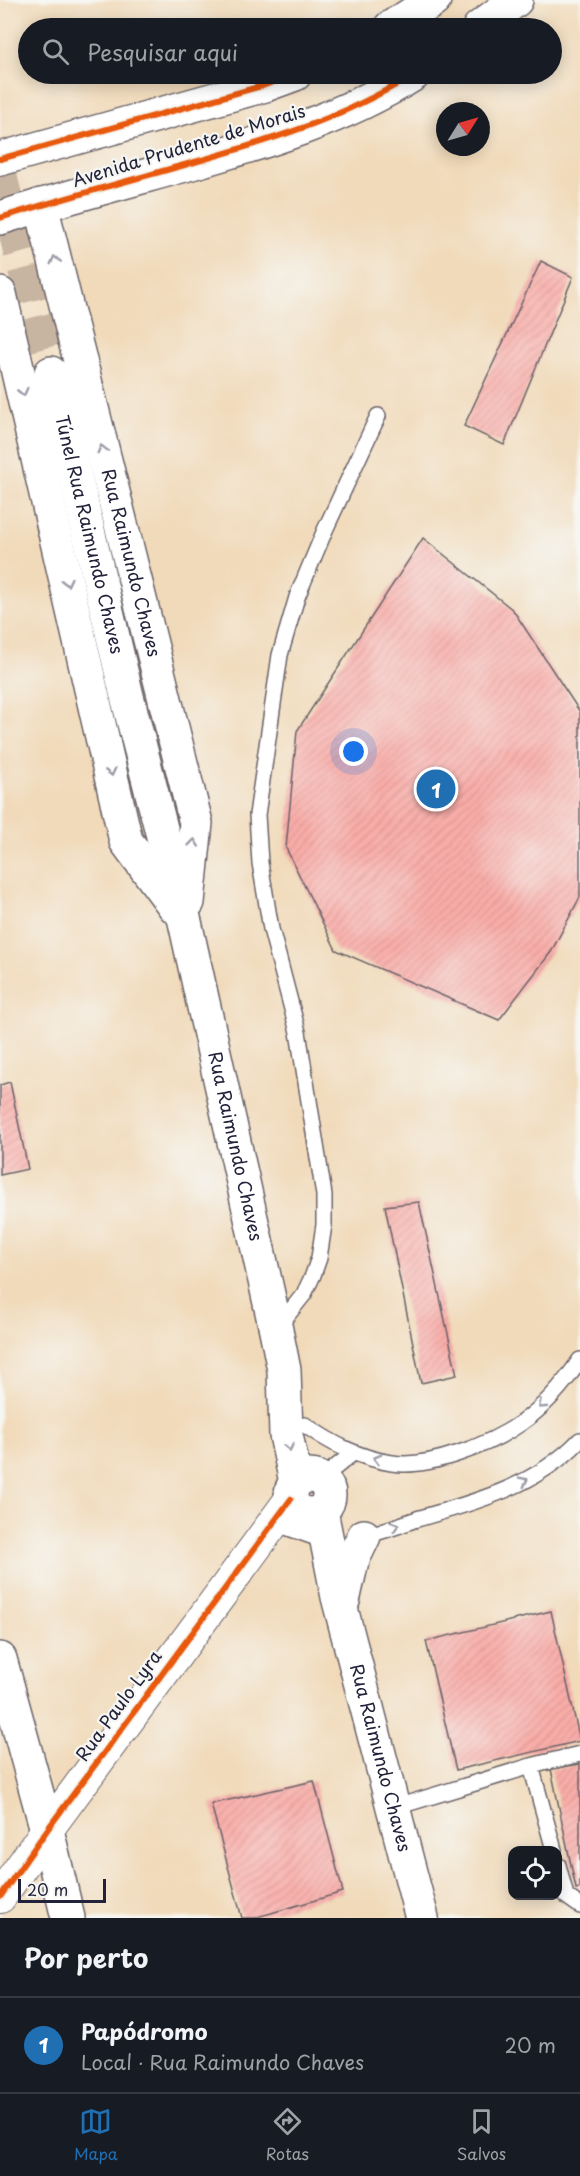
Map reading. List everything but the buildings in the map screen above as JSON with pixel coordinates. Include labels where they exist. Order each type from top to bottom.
[{"type":"main road","points":[[406,18],[434,0]]},
{"type":"main road","points":[[492,18],[516,0]]},
{"type":"main road","name":"Avenida Prudente de Morais","points":[[0,159],[269,84]]},
{"type":"main road","name":"Avenida Prudente de Morais","points":[[0,218],[249,147],[332,117],[398,84]]},
{"type":"main road","name":"Rua Raimundo Chaves","points":[[41,205],[196,823],[185,922]]},
{"type":"main road","name":"Rua Raimundo Chaves","points":[[0,294],[126,841],[185,922]]},
{"type":"main road","name":"Túnel Rua Raimundo Chaves","points":[[51,373],[127,696]]},
{"type":"main road","name":"Rua Raimundo Chaves","points":[[127,696],[185,922],[276,1330],[284,1370],[286,1435],[303,1509],[340,1603],[422,1918]]},
{"type":"main road","name":"Rua Raimundo Chaves","points":[[284,1370],[305,1425],[303,1509]]},
{"type":"main road","points":[[340,1603],[352,1561],[364,1536]]},
{"type":"main road","points":[[0,1659],[69,1918]]},
{"type":"street","name":"Rua Paulo Lyra","points":[[0,1897],[47,1830],[303,1509]]},
{"type":"lane","points":[[276,1330],[303,1294],[313,1275],[319,1258],[324,1226],[324,1195],[298,1032],[270,918],[260,863],[257,815],[280,655],[297,597],[324,530],[378,416]]},
{"type":"lane","points":[[305,1425],[326,1440],[352,1453],[393,1464],[422,1462],[455,1454],[494,1438],[520,1424],[540,1407],[570,1375],[580,1360]]},
{"type":"lane","points":[[352,1453],[303,1509],[364,1536],[470,1504],[506,1490],[556,1463],[580,1440]]},
{"type":"lane","points":[[393,1808],[531,1766],[580,1754]]},
{"type":"lane","points":[[531,1766],[553,1846]]},
{"type":"lane","points":[[562,1880],[566,1896],[580,1906]]},
{"type":"tunnel","points":[[0,174],[51,373]]},
{"type":"cycle path","points":[[0,159],[268,84]]},
{"type":"cycle path","points":[[0,218],[272,139],[330,117],[397,84]]},
{"type":"cycle path","points":[[0,1897],[291,1499]]},
{"type":"place","name":"Papódromo","points":[[436,789]]}]
